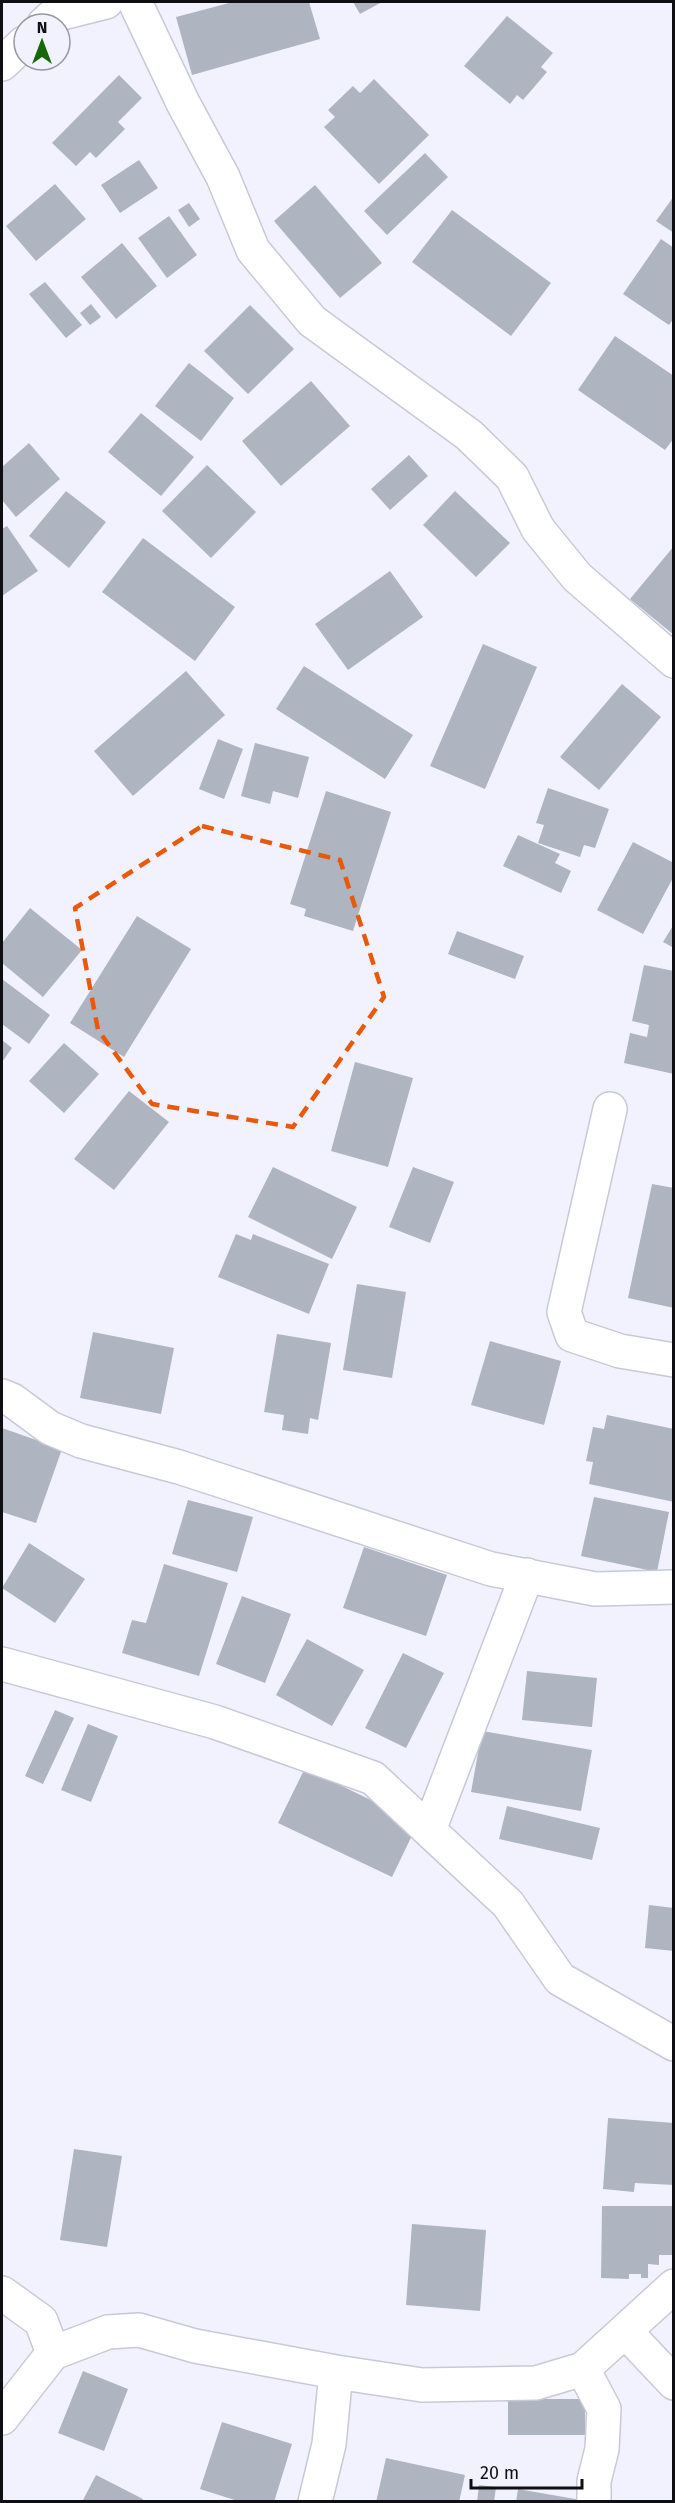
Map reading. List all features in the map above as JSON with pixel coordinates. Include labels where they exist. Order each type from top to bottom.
[{"type":"street","points":[[66,12],[106,2]]},
{"type":"street","points":[[135,2],[183,104],[224,177],[253,250],[312,321],[469,435],[491,455],[512,477],[538,529],[577,577],[674,662]]},
{"type":"street","points":[[610,1109],[564,1312],[572,1335],[620,1351],[674,1360]]},
{"type":"street","points":[[2,1396],[12,1400],[50,1428],[81,1441],[179,1467],[491,1569],[595,1589],[674,1587]]},
{"type":"street","points":[[429,1830],[527,1575]]},
{"type":"street","points":[[2,1665],[215,1722],[373,1778],[508,1904],[560,1979],[674,2044]]},
{"type":"street","points":[[2,2418],[53,2353],[108,2331],[139,2330],[195,2346],[422,2385],[536,2383],[583,2369],[674,2286]]},
{"type":"street","points":[[2,2293],[41,2321],[53,2353]]},
{"type":"street","points":[[625,2331],[674,2383]]},
{"type":"street","points":[[583,2369],[604,2409],[602,2449],[594,2481],[594,2502]]},
{"type":"street","points":[[315,2502],[329,2444],[336,2372]]},
{"type":"highlighted area","points":[[202,826],[340,860],[384,997],[293,1127],[152,1104],[98,1030],[75,908]]},
{"type":"building","points":[[233,2],[309,2],[320,39],[192,75],[176,17]]},
{"type":"building","points":[[353,2],[382,2],[360,14]]},
{"type":"building","points":[[507,16],[553,53],[541,67],[547,72],[523,100],[517,95],[510,104],[464,66]]},
{"type":"building","points":[[119,75],[142,98],[118,122],[125,129],[96,158],[90,152],[76,166],[52,143]]},
{"type":"building","points":[[374,79],[429,135],[379,184],[324,127],[335,117],[328,110],[353,86],[360,93]]},
{"type":"building","points":[[425,153],[448,177],[387,235],[364,211]]},
{"type":"building","points":[[139,160],[158,188],[120,213],[101,185]]},
{"type":"building","points":[[55,184],[86,219],[36,261],[6,226]]},
{"type":"building","points":[[315,185],[382,263],[340,298],[274,221]]},
{"type":"building","points":[[674,196],[674,233],[656,221]]},
{"type":"building","points":[[189,203],[200,219],[189,227],[178,210]]},
{"type":"building","points":[[452,210],[551,283],[511,336],[412,262]]},
{"type":"building","points":[[169,216],[197,255],[167,278],[138,238]]},
{"type":"building","points":[[661,239],[674,248],[674,318],[669,325],[623,294]]},
{"type":"building","points":[[122,243],[157,286],[116,319],[81,277]]},
{"type":"building","points":[[45,282],[82,325],[66,338],[29,294]]},
{"type":"building","points":[[91,304],[101,317],[90,325],[80,313]]},
{"type":"building","points":[[250,305],[294,349],[248,394],[204,351]]},
{"type":"building","points":[[615,336],[674,376],[674,438],[665,450],[578,390]]},
{"type":"building","points":[[189,363],[234,398],[201,441],[155,406]]},
{"type":"building","points":[[311,381],[350,426],[281,486],[242,441]]},
{"type":"building","points":[[141,413],[194,457],[161,496],[108,452]]},
{"type":"building","points":[[29,443],[60,479],[16,517],[2,500],[2,467]]},
{"type":"building","points":[[409,455],[428,476],[390,510],[371,489]]},
{"type":"building","points":[[207,465],[256,512],[211,558],[162,511]]},
{"type":"building","points":[[66,491],[106,522],[69,568],[29,536]]},
{"type":"building","points":[[455,491],[510,543],[476,577],[423,525]]},
{"type":"building","points":[[7,526],[38,571],[2,596],[2,529]]},
{"type":"building","points":[[143,538],[235,607],[195,661],[102,592]]},
{"type":"building","points":[[674,546],[674,635],[630,599]]},
{"type":"building","points":[[390,571],[423,617],[348,670],[315,624]]},
{"type":"building","points":[[483,644],[537,667],[485,789],[430,766]]},
{"type":"building","points":[[304,666],[413,735],[385,779],[276,709]]},
{"type":"building","points":[[186,671],[225,715],[133,796],[94,751]]},
{"type":"building","points":[[622,684],[661,717],[599,790],[560,757]]},
{"type":"building","points":[[218,739],[243,749],[224,799],[199,789]]},
{"type":"building","points":[[255,743],[309,757],[298,798],[273,791],[270,804],[241,796]]},
{"type":"building","points":[[548,788],[609,809],[595,848],[584,845],[580,857],[538,843],[544,825],[536,823]]},
{"type":"building","points":[[326,791],[391,812],[353,931],[304,916],[306,909],[290,904]]},
{"type":"building","points":[[518,835],[560,854],[555,863],[571,871],[561,893],[503,866]]},
{"type":"building","points":[[633,842],[674,863],[674,876],[643,934],[597,910]]},
{"type":"building","points":[[30,908],[82,950],[43,997],[2,963],[2,943]]},
{"type":"building","points":[[137,916],[191,949],[124,1057],[70,1023]]},
{"type":"building","points":[[674,924],[674,948],[663,942]]},
{"type":"building","points":[[457,931],[524,956],[515,979],[448,954]]},
{"type":"building","points":[[644,965],[674,971],[674,1074],[624,1063],[630,1033],[647,1037],[649,1025],[632,1021]]},
{"type":"building","points":[[2,979],[50,1015],[29,1044],[2,1024]]},
{"type":"building","points":[[2,1040],[12,1048],[2,1062]]},
{"type":"building","points":[[64,1043],[99,1074],[64,1113],[29,1081]]},
{"type":"building","points":[[355,1062],[413,1078],[388,1167],[331,1151]]},
{"type":"building","points":[[129,1091],[169,1122],[114,1190],[74,1159]]},
{"type":"building","points":[[273,1167],[357,1207],[332,1259],[248,1217]]},
{"type":"building","points":[[413,1167],[454,1182],[430,1243],[389,1227]]},
{"type":"building","points":[[652,1184],[674,1188],[674,1308],[628,1298]]},
{"type":"building","points":[[236,1234],[251,1240],[253,1234],[329,1264],[309,1314],[218,1277]]},
{"type":"building","points":[[357,1284],[406,1292],[392,1378],[343,1370]]},
{"type":"building","points":[[93,1332],[174,1348],[161,1414],[80,1398]]},
{"type":"building","points":[[277,1334],[331,1343],[318,1420],[310,1418],[308,1434],[282,1430],[284,1415],[264,1412]]},
{"type":"building","points":[[490,1341],[561,1361],[544,1425],[471,1405]]},
{"type":"building","points":[[607,1415],[674,1429],[674,1502],[589,1484],[593,1462],[586,1461],[593,1427],[604,1429]]},
{"type":"building","points":[[2,1428],[62,1449],[36,1523],[2,1512]]},
{"type":"building","points":[[594,1497],[669,1512],[657,1572],[581,1556]]},
{"type":"building","points":[[188,1500],[253,1517],[237,1572],[172,1554]]},
{"type":"building","points":[[29,1543],[85,1579],[55,1623],[2,1588]]},
{"type":"building","points":[[364,1547],[447,1575],[426,1636],[343,1608]]},
{"type":"building","points":[[164,1564],[228,1583],[199,1676],[122,1653],[132,1620],[146,1623]]},
{"type":"building","points":[[242,1596],[291,1614],[265,1683],[216,1664]]},
{"type":"building","points":[[307,1639],[364,1670],[332,1726],[276,1695]]},
{"type":"building","points":[[403,1653],[444,1673],[406,1748],[365,1728]]},
{"type":"building","points":[[527,1671],[597,1678],[592,1727],[522,1720]]},
{"type":"building","points":[[55,1710],[74,1718],[43,1784],[25,1776]]},
{"type":"building","points":[[88,1724],[118,1736],[91,1802],[61,1790]]},
{"type":"building","points":[[482,1731],[592,1750],[581,1811],[471,1792]]},
{"type":"building","points":[[305,1768],[418,1823],[392,1877],[278,1823]]},
{"type":"building","points":[[507,1806],[600,1828],[592,1860],[499,1839]]},
{"type":"building","points":[[649,1905],[674,1908],[674,1951],[645,1948]]},
{"type":"building","points":[[608,2118],[674,2123],[674,2185],[635,2183],[634,2192],[603,2189]]},
{"type":"building","points":[[74,2149],[122,2156],[107,2247],[60,2240]]},
{"type":"building","points":[[602,2206],[672,2206],[672,2255],[659,2255],[659,2265],[648,2264],[648,2278],[641,2278],[641,2274],[629,2274],[629,2279],[601,2278]]},
{"type":"building","points":[[412,2224],[486,2230],[480,2311],[406,2305]]},
{"type":"building","points":[[83,2371],[128,2389],[104,2451],[58,2433]]},
{"type":"building","points":[[508,2399],[585,2399],[585,2435],[508,2435]]},
{"type":"building","points":[[222,2422],[292,2444],[274,2502],[241,2502],[200,2489]]},
{"type":"building","points":[[386,2458],[465,2475],[459,2502],[376,2502]]},
{"type":"building","points":[[96,2475],[143,2499],[141,2502],[82,2502]]},
{"type":"building","points":[[479,2485],[496,2487],[494,2502],[477,2502]]},
{"type":"building","points":[[518,2489],[581,2500],[581,2502],[516,2502]]}]
